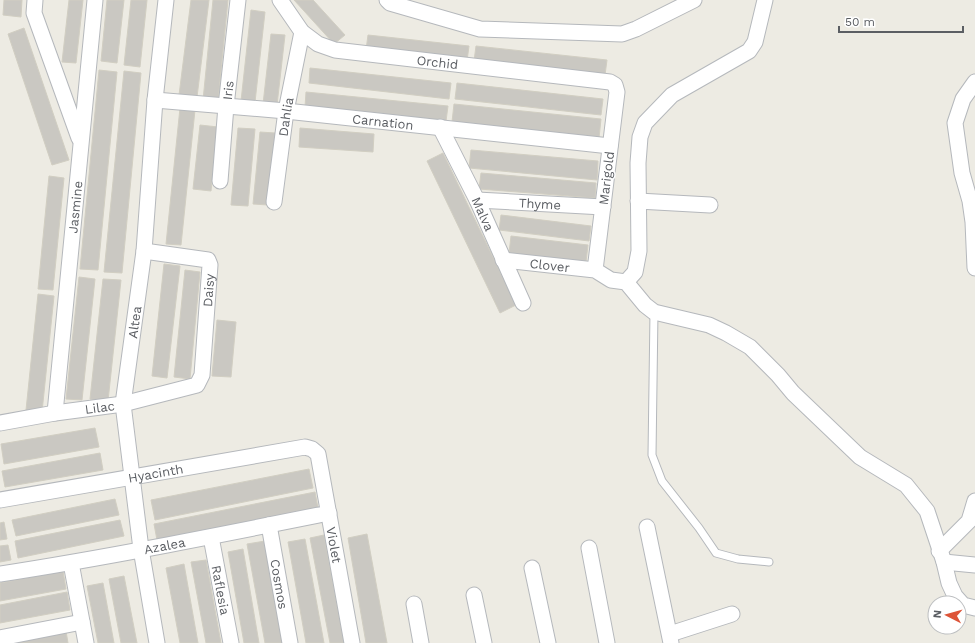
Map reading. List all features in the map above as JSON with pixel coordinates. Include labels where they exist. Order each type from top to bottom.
[{"type":"street","points":[[35,0],[34,13],[81,142]]},
{"type":"street","name":"Jasmine","points":[[56,413],[95,0]]},
{"type":"street","name":"Altea","points":[[157,643],[141,549],[123,404],[144,251],[156,100],[166,0]]},
{"type":"street","name":"Iris","points":[[220,181],[226,106],[238,0]]},
{"type":"street","name":"Orchid","points":[[280,0],[302,32],[318,44],[334,50],[610,82],[615,85]]},
{"type":"street","points":[[387,0],[390,4],[480,29],[622,34],[636,29],[694,0]]},
{"type":"street","points":[[626,282],[635,272],[639,251],[638,201],[640,138],[645,123],[672,95],[749,51],[755,42],[765,0]]},
{"type":"street","name":"Dahlia","points":[[274,202],[286,111],[302,32]]},
{"type":"street","points":[[975,82],[963,99],[956,123],[962,173],[970,201],[973,222],[975,268]]},
{"type":"street","name":"Marigold","points":[[595,270],[616,92],[615,85]]},
{"type":"street","name":"Carnation","points":[[156,100],[286,111],[610,146]]},
{"type":"street","name":"Malva","points":[[440,127],[478,200],[523,303]]},
{"type":"street","name":"Thyme","points":[[478,200],[603,207]]},
{"type":"street","points":[[638,201],[710,205]]},
{"type":"street","name":"Daisy","points":[[144,251],[208,260],[210,265],[202,375],[197,385]]},
{"type":"street","name":"Clover","points":[[503,260],[595,270]]},
{"type":"street","points":[[595,270],[611,280],[626,282],[645,305],[654,312],[709,325],[750,347],[778,375],[792,393],[860,457],[906,485],[927,511],[949,583],[955,596],[963,605],[975,608]]},
{"type":"street","name":"Lilac","points":[[0,424],[56,413],[123,404],[197,385]]},
{"type":"street","name":"Hyacinth","points":[[0,500],[305,447],[312,449]]},
{"type":"street","name":"Violet","points":[[312,449],[318,454],[352,643]]},
{"type":"street","points":[[941,557],[969,521],[975,501]]},
{"type":"street","name":"Azalea","points":[[0,574],[71,563],[329,513]]},
{"type":"street","name":"Cosmos","points":[[269,525],[290,643]]},
{"type":"street","points":[[647,527],[670,638],[732,614]]},
{"type":"street","name":"Raflesia","points":[[211,537],[231,643]]},
{"type":"street","points":[[588,548],[607,643]]},
{"type":"street","points":[[941,557],[975,565]]},
{"type":"street","points":[[71,563],[86,643]]},
{"type":"street","points":[[532,568],[548,643]]},
{"type":"street","points":[[474,595],[484,643]]},
{"type":"street","points":[[414,604],[421,643]]},
{"type":"street","points":[[0,638],[82,622]]},
{"type":"lane","points":[[654,312],[652,455],[662,481],[716,552],[738,559],[769,562]]},
{"type":"building","points":[[4,0],[22,0],[21,17],[3,15]]},
{"type":"building","points":[[69,0],[83,0],[76,63],[62,62]]},
{"type":"building","points":[[107,0],[124,0],[117,63],[101,61]]},
{"type":"building","points":[[131,0],[147,0],[140,67],[124,65]]},
{"type":"building","points":[[191,0],[209,0],[197,97],[179,95]]},
{"type":"building","points":[[213,0],[228,0],[218,101],[203,100]]},
{"type":"building","points":[[294,0],[313,0],[345,35],[334,44]]},
{"type":"building","points":[[251,10],[265,12],[255,102],[241,101]]},
{"type":"building","points":[[24,28],[69,160],[52,165],[8,34]]},
{"type":"building","points":[[271,34],[285,35],[277,105],[263,104]]},
{"type":"building","points":[[368,35],[469,46],[467,61],[366,50]]},
{"type":"building","points":[[476,46],[607,60],[605,75],[474,61]]},
{"type":"building","points":[[310,68],[451,83],[449,99],[309,83]]},
{"type":"building","points":[[99,70],[117,72],[98,270],[80,269]]},
{"type":"building","points":[[124,71],[141,73],[122,273],[104,272]]},
{"type":"building","points":[[457,83],[603,99],[601,115],[455,99]]},
{"type":"building","points":[[306,92],[448,106],[446,121],[305,107]]},
{"type":"building","points":[[454,104],[601,119],[599,138],[452,122]]},
{"type":"building","points":[[180,108],[195,110],[181,245],[166,244]]},
{"type":"building","points":[[200,125],[218,127],[211,191],[193,189]]},
{"type":"building","points":[[238,128],[255,129],[248,206],[231,205]]},
{"type":"building","points":[[300,128],[374,134],[373,152],[299,147]]},
{"type":"building","points":[[260,132],[275,133],[268,205],[253,204]]},
{"type":"building","points":[[471,150],[598,161],[597,180],[469,168]]},
{"type":"building","points":[[443,153],[516,305],[500,313],[427,161]]},
{"type":"building","points":[[481,173],[596,183],[595,198],[479,189]]},
{"type":"building","points":[[49,176],[64,178],[53,290],[38,289]]},
{"type":"building","points":[[501,215],[591,226],[589,241],[499,230]]},
{"type":"building","points":[[511,236],[588,245],[586,262],[509,253]]},
{"type":"building","points":[[164,264],[180,266],[167,378],[152,376]]},
{"type":"building","points":[[185,270],[200,272],[190,379],[174,377]]},
{"type":"building","points":[[79,277],[95,279],[82,400],[66,399]]},
{"type":"building","points":[[103,279],[121,280],[108,401],[90,399]]},
{"type":"building","points":[[38,294],[54,296],[42,412],[26,410]]},
{"type":"building","points":[[217,320],[236,322],[231,377],[212,376]]},
{"type":"building","points":[[95,428],[99,447],[4,464],[1,444]]},
{"type":"building","points":[[100,453],[103,470],[5,487],[2,471]]},
{"type":"building","points":[[309,469],[313,488],[155,520],[151,500]]},
{"type":"building","points":[[315,492],[318,508],[157,540],[154,524]]},
{"type":"building","points":[[115,499],[119,515],[16,536],[12,520]]},
{"type":"building","points":[[120,520],[124,536],[18,558],[15,541]]},
{"type":"building","points":[[4,522],[7,539],[0,540],[0,523]]},
{"type":"building","points":[[367,534],[387,643],[366,643],[348,538]]},
{"type":"building","points":[[324,535],[344,643],[330,643],[310,538]]},
{"type":"building","points":[[305,539],[324,643],[306,643],[288,542]]},
{"type":"building","points":[[265,541],[283,643],[265,643],[247,544]]},
{"type":"building","points":[[8,545],[11,560],[0,562],[0,546]]},
{"type":"building","points":[[243,549],[259,643],[244,643],[228,552]]},
{"type":"building","points":[[206,560],[221,643],[206,643],[191,562]]},
{"type":"building","points":[[184,564],[198,643],[180,643],[166,568]]},
{"type":"building","points":[[63,571],[66,589],[0,601],[0,583]]},
{"type":"building","points":[[124,576],[137,643],[121,643],[109,579]]},
{"type":"building","points":[[103,583],[114,643],[98,643],[87,586]]},
{"type":"building","points":[[67,592],[70,610],[0,623],[0,605]]},
{"type":"building","points":[[66,631],[68,643],[6,643]]}]
